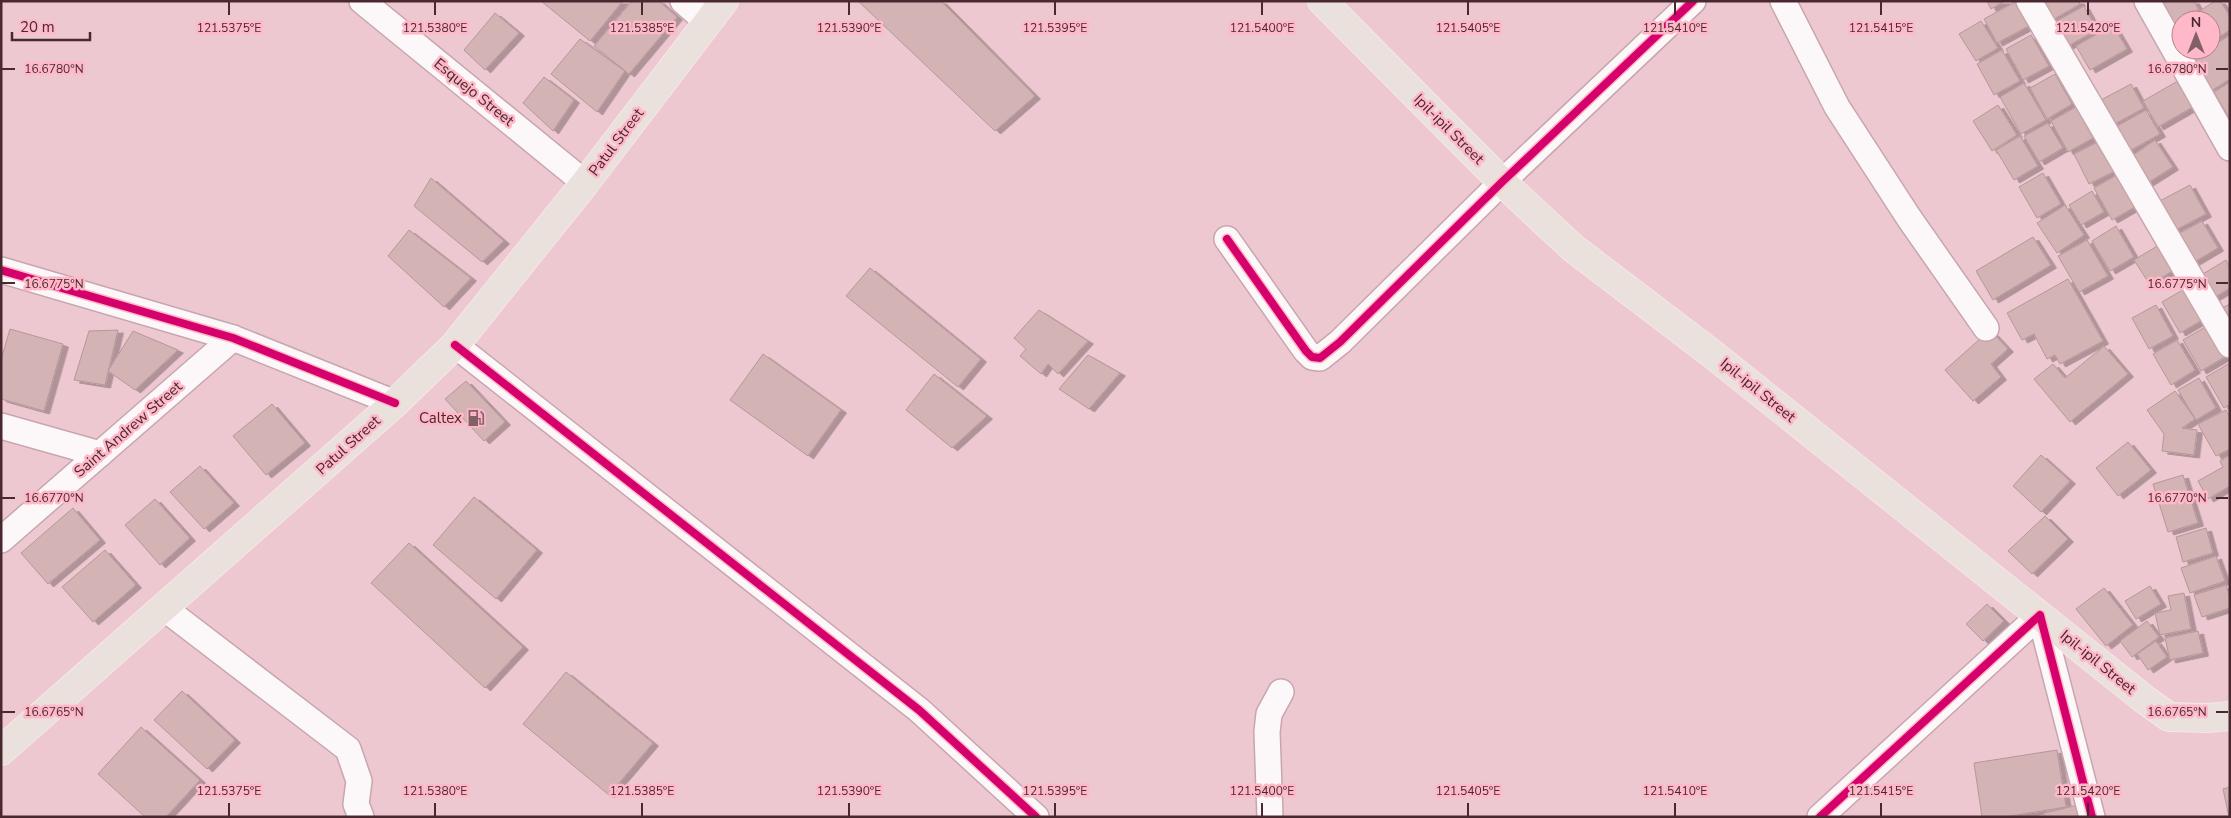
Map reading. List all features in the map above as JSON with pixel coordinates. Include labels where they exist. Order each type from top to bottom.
[{"type":"main road","name":"Patul Street","points":[[1,751],[394,403],[455,345],[585,183],[724,1]]},
{"type":"main road","name":"Ipil-ipil Street","points":[[1322,1],[1502,182],[1573,248],[1711,353],[2144,699],[2169,717],[2207,718],[2230,716]]},
{"type":"street","name":"Esquejo Street","points":[[362,1],[585,183]]},
{"type":"street","points":[[683,1],[707,22]]},
{"type":"street","points":[[1227,239],[1306,351],[1312,357],[1320,358],[1340,342],[1502,182],[1693,1]]},
{"type":"street","points":[[1783,1],[1837,107],[1909,218],[1986,328]]},
{"type":"street","points":[[2029,1],[2230,345]]},
{"type":"street","points":[[2147,1],[2230,148]]},
{"type":"street","points":[[1,270],[233,338],[394,403]]},
{"type":"street","name":"Saint Andrew Street","points":[[1,540],[233,338]]},
{"type":"street","points":[[455,345],[919,710],[1036,817]]},
{"type":"street","points":[[1,426],[100,454]]},
{"type":"street","points":[[164,608],[348,749],[359,781],[356,804],[360,817]]},
{"type":"street","points":[[1820,817],[2040,615],[2092,817]]},
{"type":"street","points":[[1270,817],[1272,807],[1266,732],[1269,714],[1281,692]]},
{"type":"building","points":[[541,1],[623,1],[590,41]]},
{"type":"building","points":[[632,1],[659,1],[677,17],[629,74],[594,46]]},
{"type":"building","points":[[858,1],[941,1],[1035,96],[995,131]]},
{"type":"building","points":[[1987,1],[2005,1],[1991,9]]},
{"type":"building","points":[[2038,1],[2079,1],[2080,4],[2049,22]]},
{"type":"building","points":[[2160,1],[2194,1],[2199,10],[2171,10],[2171,19]]},
{"type":"building","points":[[2215,1],[2220,1],[2230,16],[2230,30],[2221,36],[2221,10],[2201,10]]},
{"type":"building","points":[[2015,2],[2029,26],[1997,43],[1984,19]]},
{"type":"building","points":[[2084,6],[2097,30],[2066,47],[2053,23]]},
{"type":"building","points":[[495,13],[519,33],[485,70],[464,50]]},
{"type":"building","points":[[1981,21],[1998,48],[1976,61],[1959,34]]},
{"type":"building","points":[[2113,25],[2127,49],[2090,70],[2076,46]]},
{"type":"building","points":[[2031,35],[2049,66],[2023,80],[2006,49]]},
{"type":"building","points":[[2230,35],[2230,79],[2211,91],[2191,60],[2221,60],[2221,41]]},
{"type":"building","points":[[580,39],[625,71],[597,112],[551,74]]},
{"type":"building","points":[[2002,50],[2020,81],[1994,95],[1977,64]]},
{"type":"building","points":[[2055,74],[2072,104],[2047,119],[2030,88]]},
{"type":"building","points":[[544,77],[574,100],[553,131],[523,103]]},
{"type":"building","points":[[2183,78],[2198,104],[2158,127],[2143,101]]},
{"type":"building","points":[[2230,82],[2230,119],[2214,92]]},
{"type":"building","points":[[2024,83],[2046,120],[2021,134],[2000,97]]},
{"type":"building","points":[[2131,84],[2144,108],[2113,125],[2099,101]]},
{"type":"building","points":[[1998,105],[2017,135],[1992,151],[1973,121]]},
{"type":"building","points":[[2076,107],[2093,138],[2068,152],[2051,121]]},
{"type":"building","points":[[2146,110],[2160,134],[2124,154],[2110,130]]},
{"type":"building","points":[[2048,123],[2063,148],[2039,162],[2024,136]]},
{"type":"building","points":[[2020,136],[2038,166],[2014,180],[1996,150]]},
{"type":"building","points":[[2155,140],[2173,167],[2146,184],[2129,158]]},
{"type":"building","points":[[2100,141],[2115,171],[2089,184],[2074,154]]},
{"type":"building","points":[[2122,172],[2140,204],[2112,220],[2094,188]]},
{"type":"building","points":[[2043,173],[2061,204],[2037,218],[2019,187]]},
{"type":"building","points":[[431,178],[504,241],[482,262],[414,206]]},
{"type":"building","points":[[2190,185],[2206,214],[2172,232],[2156,203]]},
{"type":"building","points":[[2092,191],[2104,212],[2081,225],[2069,205]]},
{"type":"building","points":[[2065,205],[2084,235],[2057,253],[2037,223]]},
{"type":"building","points":[[2202,221],[2218,248],[2191,264],[2174,236]]},
{"type":"building","points":[[2116,226],[2134,257],[2110,271],[2092,241]]},
{"type":"building","points":[[409,230],[471,278],[444,307],[388,256]]},
{"type":"building","points":[[2033,237],[2051,265],[1993,300],[1976,271]]},
{"type":"building","points":[[2087,240],[2108,276],[2079,292],[2058,256]]},
{"type":"building","points":[[2159,245],[2174,270],[2150,285],[2134,260]]},
{"type":"building","points":[[2226,260],[2230,267],[2230,288],[2212,299],[2198,277]]},
{"type":"building","points":[[870,268],[981,359],[958,387],[846,296]]},
{"type":"building","points":[[2068,279],[2103,341],[2060,364],[2055,355],[2047,359],[2034,334],[2022,340],[2007,313]]},
{"type":"building","points":[[2186,288],[2204,319],[2180,333],[2162,302]]},
{"type":"building","points":[[2230,304],[2230,333],[2216,311]]},
{"type":"building","points":[[2156,305],[2173,336],[2149,349],[2132,318]]},
{"type":"building","points":[[1039,310],[1088,341],[1058,374],[1048,364],[1041,374],[1020,356],[1026,349],[1014,338]]},
{"type":"building","points":[[2207,326],[2225,357],[2201,371],[2183,340]]},
{"type":"building","points":[[10,329],[63,344],[44,411],[1,399],[1,360]]},
{"type":"building","points":[[118,330],[105,385],[74,380],[89,331]]},
{"type":"building","points":[[1990,330],[2008,349],[1991,364],[2001,377],[1973,401],[1945,370]]},
{"type":"building","points":[[133,331],[178,350],[135,390],[108,371]]},
{"type":"building","points":[[2177,340],[2195,370],[2171,385],[2153,354]]},
{"type":"building","points":[[2104,346],[2128,374],[2070,422],[2034,379],[2053,364],[2065,378]]},
{"type":"building","points":[[763,354],[841,410],[808,456],[730,400]]},
{"type":"building","points":[[1088,355],[1120,373],[1089,409],[1059,389]]},
{"type":"building","points":[[2230,363],[2230,404],[2224,408],[2206,377]]},
{"type":"building","points":[[934,374],[987,416],[952,448],[906,410]]},
{"type":"building","points":[[2199,378],[2216,408],[2196,420],[2178,390]]},
{"type":"building","points":[[466,381],[505,422],[484,441],[445,399]]},
{"type":"building","points":[[2175,391],[2195,419],[2182,428],[2197,430],[2194,455],[2162,451],[2164,434],[2147,410]]},
{"type":"building","points":[[272,404],[305,443],[266,475],[233,436]]},
{"type":"building","points":[[2226,410],[2230,417],[2230,449],[2216,456],[2198,424]]},
{"type":"building","points":[[2128,442],[2151,470],[2118,496],[2096,468]]},
{"type":"building","points":[[2041,455],[2070,481],[2041,512],[2013,486]]},
{"type":"building","points":[[2230,455],[2230,486],[2208,499],[2198,481],[2223,467],[2220,461]]},
{"type":"building","points":[[200,466],[234,503],[204,529],[170,492]]},
{"type":"building","points":[[2183,475],[2198,523],[2168,532],[2153,484]]},
{"type":"building","points":[[474,497],[537,550],[496,599],[433,545]]},
{"type":"building","points":[[155,499],[190,538],[160,565],[125,525]]},
{"type":"building","points":[[73,508],[100,540],[48,584],[21,553]]},
{"type":"building","points":[[2045,516],[2068,539],[2032,574],[2008,551]]},
{"type":"building","points":[[2206,528],[2213,553],[2183,562],[2176,537]]},
{"type":"building","points":[[409,543],[523,647],[485,688],[371,583]]},
{"type":"building","points":[[105,550],[136,585],[93,622],[62,587]]},
{"type":"building","points":[[2216,556],[2225,581],[2190,593],[2181,568]]},
{"type":"building","points":[[2226,585],[2230,597],[2230,608],[2202,617],[2194,595]]},
{"type":"building","points":[[2150,586],[2161,604],[2136,619],[2125,601]]},
{"type":"building","points":[[2104,588],[2133,625],[2106,646],[2076,609]]},
{"type":"building","points":[[2184,593],[2191,629],[2160,635],[2155,613],[2171,610],[2168,596]]},
{"type":"building","points":[[1987,604],[2004,621],[1983,641],[1966,624]]},
{"type":"building","points":[[2147,621],[2159,637],[2132,657],[2120,641]]},
{"type":"building","points":[[2198,631],[2203,653],[2170,660],[2165,638]]},
{"type":"building","points":[[2156,641],[2167,657],[2148,670],[2137,654]]},
{"type":"building","points":[[566,672],[653,743],[609,795],[523,724]]},
{"type":"building","points":[[182,691],[235,740],[207,769],[154,720]]},
{"type":"building","points":[[141,727],[200,780],[166,817],[145,817],[98,774]]},
{"type":"building","points":[[2057,750],[2066,807],[2004,817],[1982,817],[1974,763]]},
{"type":"building","points":[[2230,787],[2230,817],[2229,817],[2223,789]]},
{"type":"building","points":[[2078,805],[2081,817],[2044,817],[2044,813]]},
{"type":"cycle path","points":[[1227,239],[1306,351],[1312,357],[1320,358],[1340,342],[1502,182],[1693,1]]},
{"type":"cycle path","points":[[1,270],[233,338],[395,403]]},
{"type":"cycle path","points":[[455,345],[919,710],[1036,817]]},
{"type":"cycle path","points":[[1820,817],[2040,615],[2092,817]]},
{"type":"place","name":"Caltex","points":[[476,418]]}]
